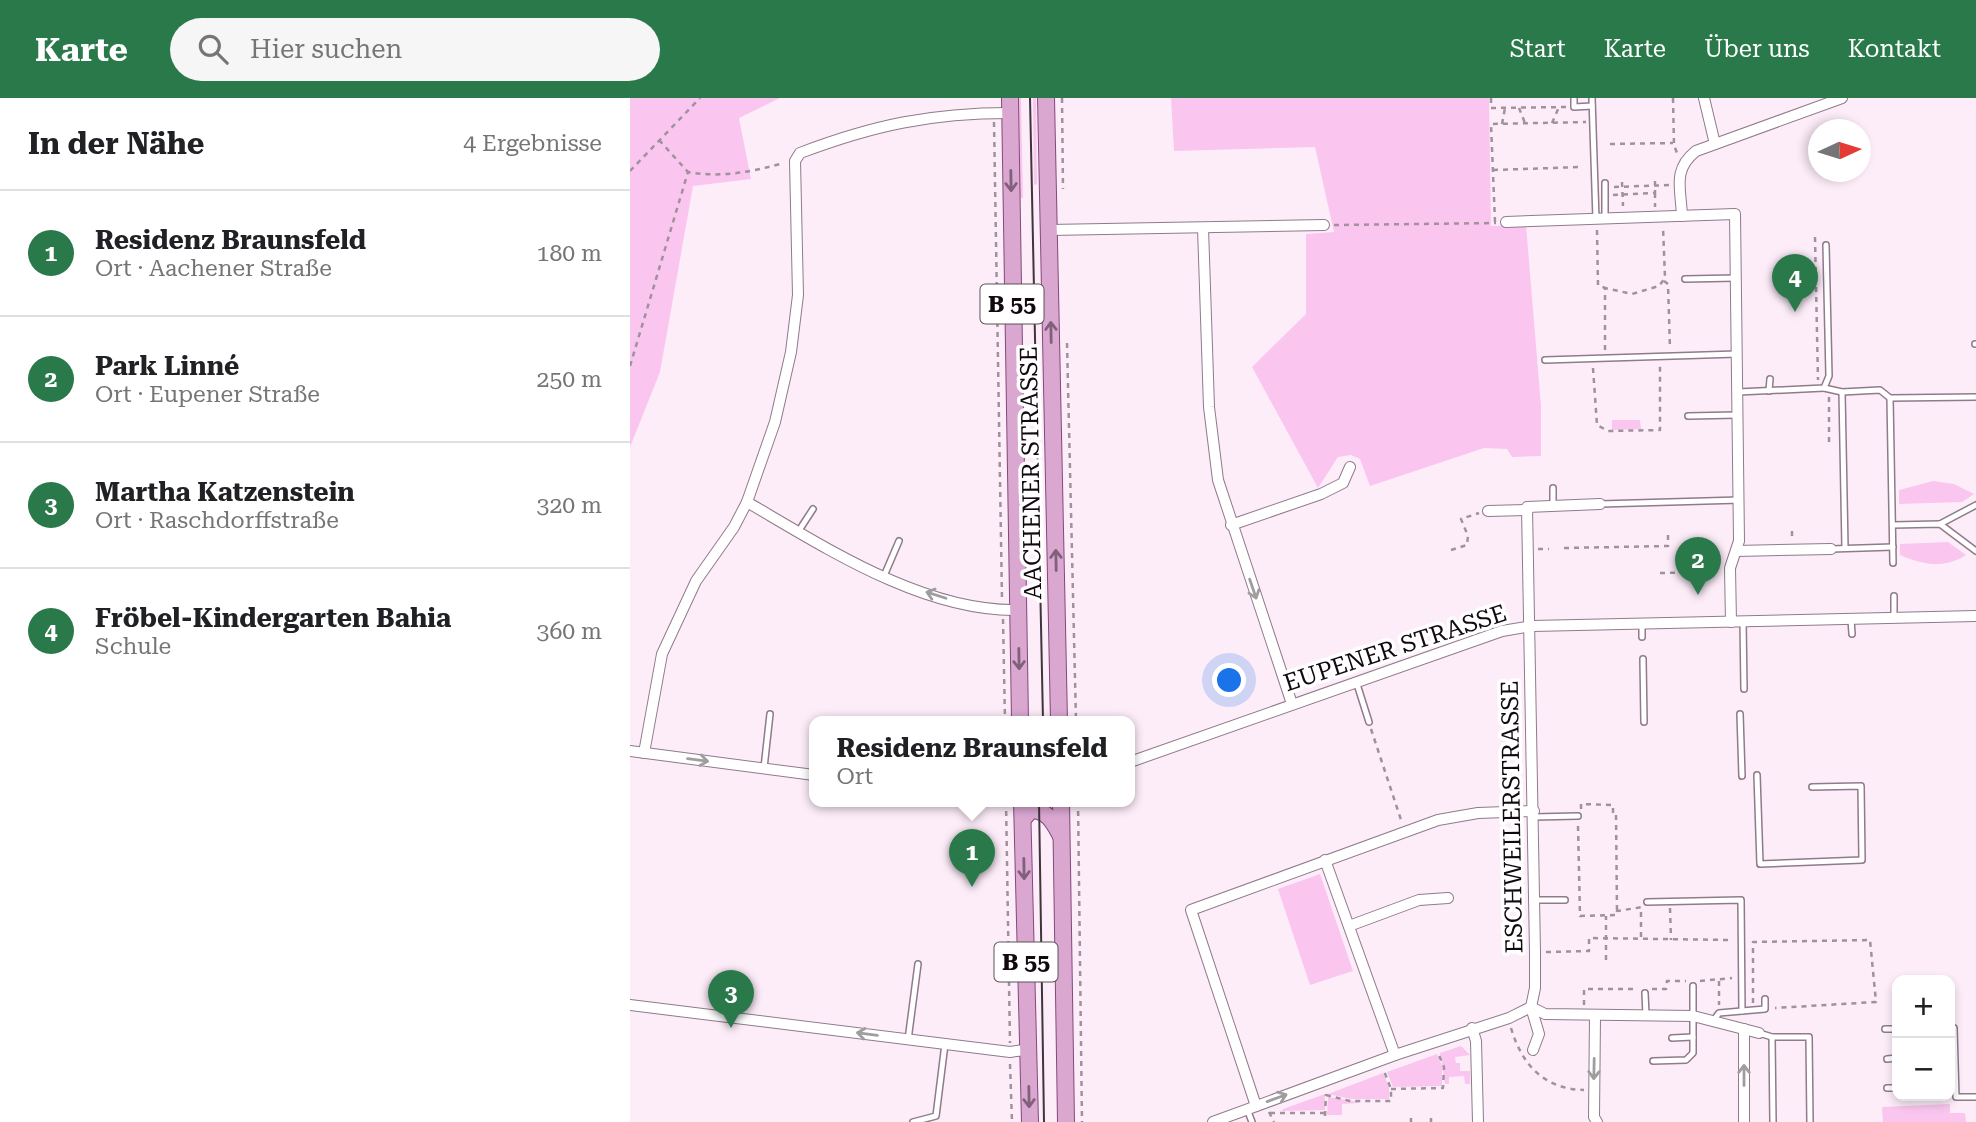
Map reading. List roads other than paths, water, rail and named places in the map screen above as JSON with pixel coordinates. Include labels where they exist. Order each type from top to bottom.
[{"type":"main road","name":"AACHENER STRASSE","points":[[1046,98],[1058,190],[1049,230],[1059,716]]},
{"type":"main road","name":"AACHENER STRASSE","points":[[1004,108],[1003,215],[1013,605],[1020,716]]},
{"type":"main road","name":"B 55","points":[[1022,807],[1030,1122]]},
{"type":"main road","name":"B 55","points":[[1061,807],[1066,1122]]},
{"type":"main road","points":[[1023,818],[1031,810],[1039,810],[1053,821],[1062,838]]},
{"type":"street","points":[[1704,98],[1715,144]]},
{"type":"street","points":[[1682,216],[1680,170],[1683,161],[1696,151],[1842,98]]},
{"type":"street","points":[[644,753],[662,654],[696,581],[734,527],[747,502],[775,422],[791,352],[798,295],[795,161],[800,153],[901,121],[1004,108]]},
{"type":"street","points":[[1507,222],[1735,214],[1740,500],[1739,541],[1730,572],[1731,622]]},
{"type":"street","points":[[1049,230],[1324,225]]},
{"type":"street","points":[[1203,228],[1212,447],[1231,525],[1292,704]]},
{"type":"street","points":[[1231,525],[1321,495],[1343,484],[1350,467]]},
{"type":"street","points":[[747,502],[798,532],[884,576],[942,597],[1013,605]]},
{"type":"street","points":[[1488,510],[1528,510],[1527,508],[1553,505],[1600,504]]},
{"type":"street","name":"ESCHWEILERSTRASSE","points":[[1528,510],[1532,626],[1535,952],[1531,1007],[1539,1034],[1533,1050]]},
{"type":"street","points":[[1736,551],[1831,549]]},
{"type":"street","name":"EUPENER STRASSE","points":[[1135,760],[1463,642],[1532,626],[1976,616]]},
{"type":"street","points":[[630,751],[809,774]]},
{"type":"street","points":[[1252,1108],[1192,910],[1404,831],[1460,815],[1534,814]]},
{"type":"street","points":[[1325,860],[1395,1055]]},
{"type":"street","points":[[1349,926],[1419,900],[1448,898]]},
{"type":"street","points":[[630,1005],[1010,1052],[1023,1050],[1028,1042]]},
{"type":"street","points":[[1213,1122],[1395,1055],[1508,1018],[1531,1007],[1545,1014],[1716,1017],[1759,1033]]},
{"type":"street","points":[[1590,1016],[1594,1116],[1597,1122]]},
{"type":"street","points":[[1472,1028],[1476,1041],[1478,1122]]},
{"type":"street","points":[[1744,1029],[1744,1122]]},
{"type":"lane","points":[[1574,98],[1574,107],[1592,106]]},
{"type":"lane","points":[[1592,98],[1601,219]]},
{"type":"lane","points":[[1601,219],[1605,185]]},
{"type":"lane","points":[[1582,208],[1583,219]]},
{"type":"lane","points":[[1821,389],[1829,376],[1826,245]]},
{"type":"lane","points":[[1685,279],[1736,278]]},
{"type":"lane","points":[[1545,360],[1737,354]]},
{"type":"lane","points":[[1769,391],[1770,379]]},
{"type":"lane","points":[[1738,392],[1880,390],[1890,398],[1976,397]]},
{"type":"lane","points":[[1842,392],[1845,548]]},
{"type":"lane","points":[[1890,398],[1893,562]]},
{"type":"lane","points":[[1688,416],[1738,415]]},
{"type":"lane","points":[[1553,488],[1553,505]]},
{"type":"lane","points":[[1600,504],[1740,500]]},
{"type":"lane","points":[[1893,525],[1940,524],[1976,505]]},
{"type":"lane","points":[[798,532],[813,509]]},
{"type":"lane","points":[[1940,524],[1976,551]]},
{"type":"lane","points":[[884,576],[899,541]]},
{"type":"lane","points":[[1831,549],[1893,547]]},
{"type":"lane","points":[[1894,596],[1894,618]]},
{"type":"lane","points":[[1852,619],[1852,634]]},
{"type":"lane","points":[[1743,621],[1744,689]]},
{"type":"lane","points":[[1642,624],[1642,637]]},
{"type":"lane","points":[[1643,659],[1644,722]]},
{"type":"lane","points":[[1356,681],[1369,722]]},
{"type":"lane","points":[[764,768],[770,714]]},
{"type":"lane","points":[[1740,714],[1742,776]]},
{"type":"lane","points":[[1757,775],[1760,864],[1862,860],[1861,786],[1812,787]]},
{"type":"lane","points":[[1534,814],[1578,816]]},
{"type":"lane","points":[[1534,900],[1565,900]]},
{"type":"lane","points":[[1647,902],[1741,900],[1742,1011]]},
{"type":"lane","points":[[908,1040],[918,964]]},
{"type":"lane","points":[[1653,1061],[1686,1060],[1693,1053],[1693,986]]},
{"type":"lane","points":[[1646,993],[1646,1016]]},
{"type":"lane","points":[[1716,1017],[1765,1009],[1765,999]]},
{"type":"lane","points":[[1885,1029],[1892,1029]]},
{"type":"lane","points":[[1759,1033],[1772,1037],[1809,1037],[1810,1122]]},
{"type":"lane","points":[[1672,1038],[1693,1037]]},
{"type":"lane","points":[[1772,1037],[1773,1122]]},
{"type":"lane","points":[[914,1122],[936,1116],[945,1044]]},
{"type":"lane","points":[[1887,1059],[1892,1058]]},
{"type":"lane","points":[[1887,1088],[1892,1088]]},
{"type":"lane","points":[[1955,1093],[1956,1097],[1976,1097]]},
{"type":"lane","points":[[1252,1108],[1252,1122]]},
{"type":"tram line","points":[[1030,98],[1043,716]]},
{"type":"tram line","points":[[1039,807],[1044,1122]]},
{"type":"place","name":"Fröbel-Kindergarten Bahia","points":[[1795,312]]},
{"type":"place","name":"Park Linné","points":[[1698,595]]},
{"type":"place","name":"Residenz Braunsfeld","points":[[972,887]]},
{"type":"place","name":"Martha Katzenstein","points":[[731,1028]]}]
